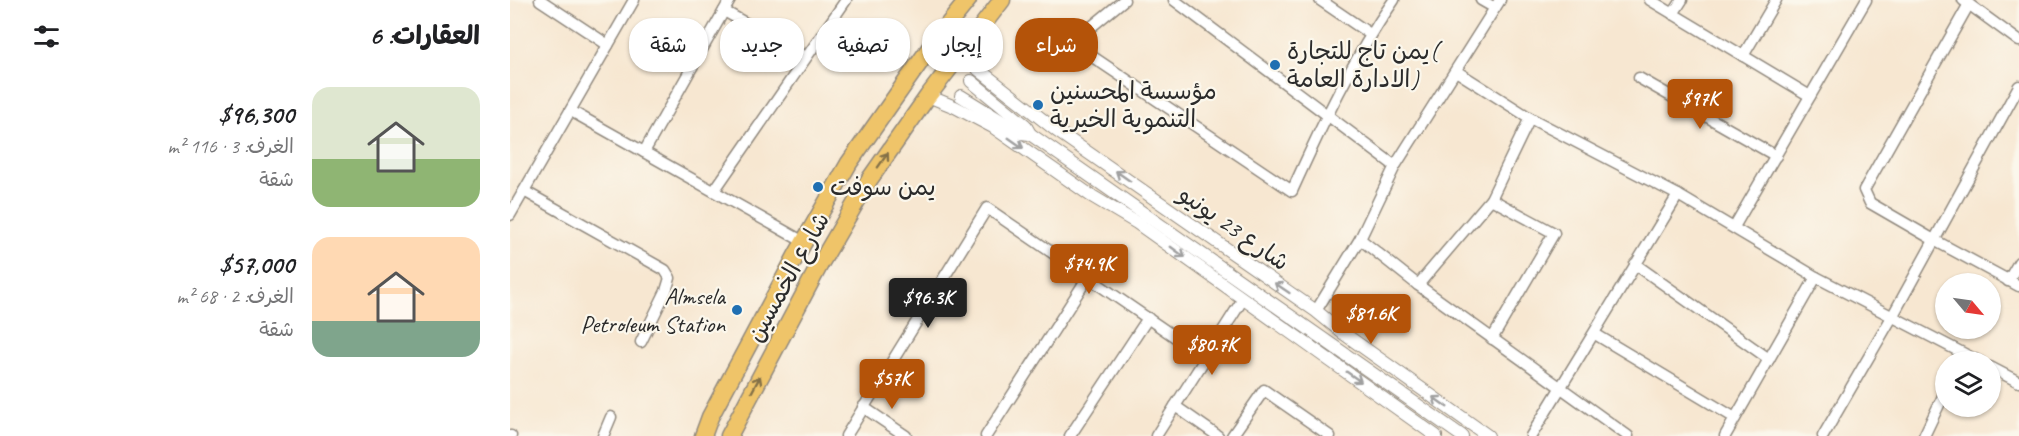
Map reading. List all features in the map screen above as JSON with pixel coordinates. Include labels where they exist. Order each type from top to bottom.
[{"type":"main road","name":"شارع الخمسين","points":[[702,436],[800,248],[849,163],[934,42],[968,0]]},
{"type":"main road","name":"شارع الخمسين","points":[[988,18],[1002,0]]},
{"type":"main road","name":"شارع الخمسين","points":[[733,434],[819,266],[869,180],[946,72]]},
{"type":"main road","points":[[800,248],[819,266]]},
{"type":"main road","points":[[772,301],[795,313]]},
{"type":"street","points":[[540,0],[608,45]]},
{"type":"street","points":[[510,215],[634,0]]},
{"type":"street","points":[[644,152],[730,0]]},
{"type":"street","points":[[714,191],[846,0]]},
{"type":"street","points":[[1124,0],[1085,32],[1080,39],[1080,49],[1292,191],[1327,114],[1370,34],[1394,0]]},
{"type":"street","points":[[1174,0],[1395,166]]},
{"type":"street","points":[[1320,0],[1370,34]]},
{"type":"street","points":[[1316,311],[1360,239],[1395,166],[1497,4],[1481,0]]},
{"type":"street","points":[[1650,0],[1810,96]]},
{"type":"street","points":[[1673,14],[1682,0]]},
{"type":"street","points":[[1743,56],[1776,0]]},
{"type":"street","points":[[1734,227],[1866,0]]},
{"type":"street","points":[[2019,41],[1966,2],[1864,190],[1870,203],[2019,286]]},
{"type":"street","points":[[724,11],[806,57]]},
{"type":"street","points":[[1456,71],[1530,118],[1678,195],[1816,277],[1950,351]]},
{"type":"street","points":[[958,102],[976,72]]},
{"type":"street","name":"شارع 23 يونيو","points":[[982,72],[1057,131],[1316,311],[1488,436]]},
{"type":"street","points":[[1639,78],[1776,156]]},
{"type":"street","points":[[971,81],[1025,125],[1030,134],[1462,436]]},
{"type":"street","points":[[1823,436],[1892,318],[2019,86]]},
{"type":"street","points":[[928,96],[958,102],[1021,133],[1030,134]]},
{"type":"street","points":[[958,102],[1090,195],[1137,223],[1436,436]]},
{"type":"street","points":[[571,111],[714,191],[800,248]]},
{"type":"street","points":[[1419,285],[1491,199],[1530,118]]},
{"type":"street","points":[[524,191],[665,270],[670,278],[666,291],[641,342]]},
{"type":"street","points":[[1532,436],[1678,195]]},
{"type":"street","points":[[1491,199],[1554,233],[1492,339]]},
{"type":"street","points":[[846,436],[987,208],[1206,359]]},
{"type":"street","points":[[1360,239],[1492,339],[1628,436]]},
{"type":"street","points":[[2008,281],[2019,262]]},
{"type":"street","points":[[1635,264],[1769,359]]},
{"type":"street","points":[[986,436],[1088,277]]},
{"type":"street","points":[[1725,436],[1816,277]]},
{"type":"street","points":[[1156,436],[1243,299]]},
{"type":"street","points":[[1070,436],[1148,318]]},
{"type":"street","points":[[1344,333],[1362,357],[1365,369]]},
{"type":"street","points":[[1595,334],[1735,418]]},
{"type":"street","points":[[2001,373],[2019,382]]},
{"type":"street","points":[[1232,436],[1264,390],[1330,436]]},
{"type":"street","points":[[1175,406],[1218,436]]},
{"type":"street","points":[[863,407],[906,436]]},
{"type":"street","points":[[1935,413],[1925,433],[1938,436]]},
{"type":"street","points":[[603,436],[611,417]]},
{"type":"place","name":"يمن تاج للتجارة( الادارة العامة)","points":[[1275,65]]},
{"type":"place","name":"مؤسسة المحسنين التنموية الخيرية","points":[[1038,105]]},
{"type":"place","name":"يمن سوفت","points":[[818,187]]},
{"type":"place","name":"Almsela Petroleum Station","points":[[737,310]]}]
